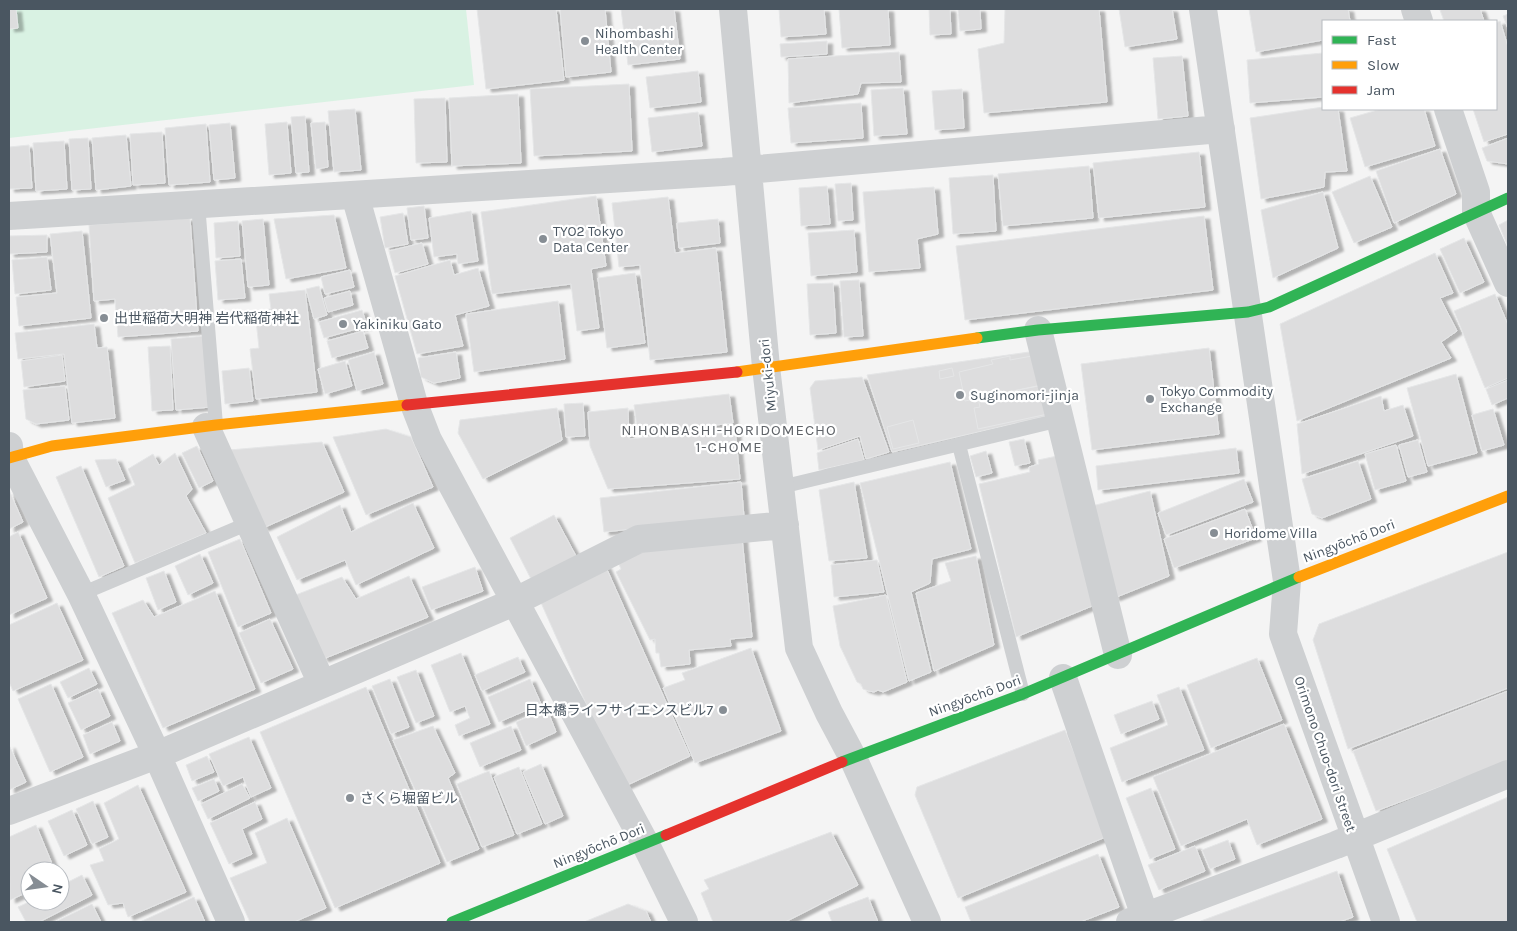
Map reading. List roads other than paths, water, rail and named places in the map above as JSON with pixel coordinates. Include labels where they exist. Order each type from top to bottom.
[{"type":"street","name":"Miyuki-dori","points":[[733,9],[766,367],[799,648],[829,713],[853,758],[927,922]]},
{"type":"street","name":"Orimono Chuo-dori Street","points":[[1203,9],[1287,582],[1283,634],[1354,838],[1386,922]]},
{"type":"street","points":[[1448,110],[1476,192],[1476,212],[1508,283]]},
{"type":"street","points":[[9,216],[723,172],[1221,130]]},
{"type":"street","points":[[355,195],[414,404],[428,440],[645,843],[684,922]]},
{"type":"street","points":[[231,922],[157,755],[81,594],[9,454],[52,446],[211,426],[744,371],[1038,330],[1248,312],[1269,307],[1508,198]]},
{"type":"street","points":[[1038,330],[1118,655]]},
{"type":"street","points":[[211,426],[250,523],[322,684]]},
{"type":"street","name":"Ningyōchō Dori","points":[[452,922],[853,758],[1063,678],[1287,582],[1508,496]]},
{"type":"street","points":[[9,811],[157,755],[514,602],[639,539],[785,525]]},
{"type":"street","points":[[1063,678],[1141,920],[1354,838],[1508,774]]},
{"type":"lane","points":[[198,204],[211,426]]},
{"type":"lane","points":[[780,487],[1060,420]]},
{"type":"lane","points":[[959,445],[1023,694]]},
{"type":"lane","points":[[81,594],[250,523]]},
{"type":"place","name":"Nihombashi Health Center","points":[[585,41]]},
{"type":"place","name":"TYO2 Tokyo Data Center","points":[[543,239]]},
{"type":"place","name":"出世稲荷大明神 岩代稲荷神社","points":[[104,318]]},
{"type":"place","name":"Yakiniku Gato","points":[[343,324]]},
{"type":"place","name":"Suginomori-jinja","points":[[960,395]]},
{"type":"place","name":"Tokyo Commodity Exchange","points":[[1150,399]]},
{"type":"place","name":"Horidome Villa","points":[[1214,533]]},
{"type":"place","name":"日本橋ライフサイエンスビル7","points":[[723,710]]},
{"type":"place","name":"さくら堀留ビル","points":[[350,798]]},
{"type":"district","name":"NIHONBASHI-HORIDOMECHO 1-CHOME","points":[[729,438]]}]
